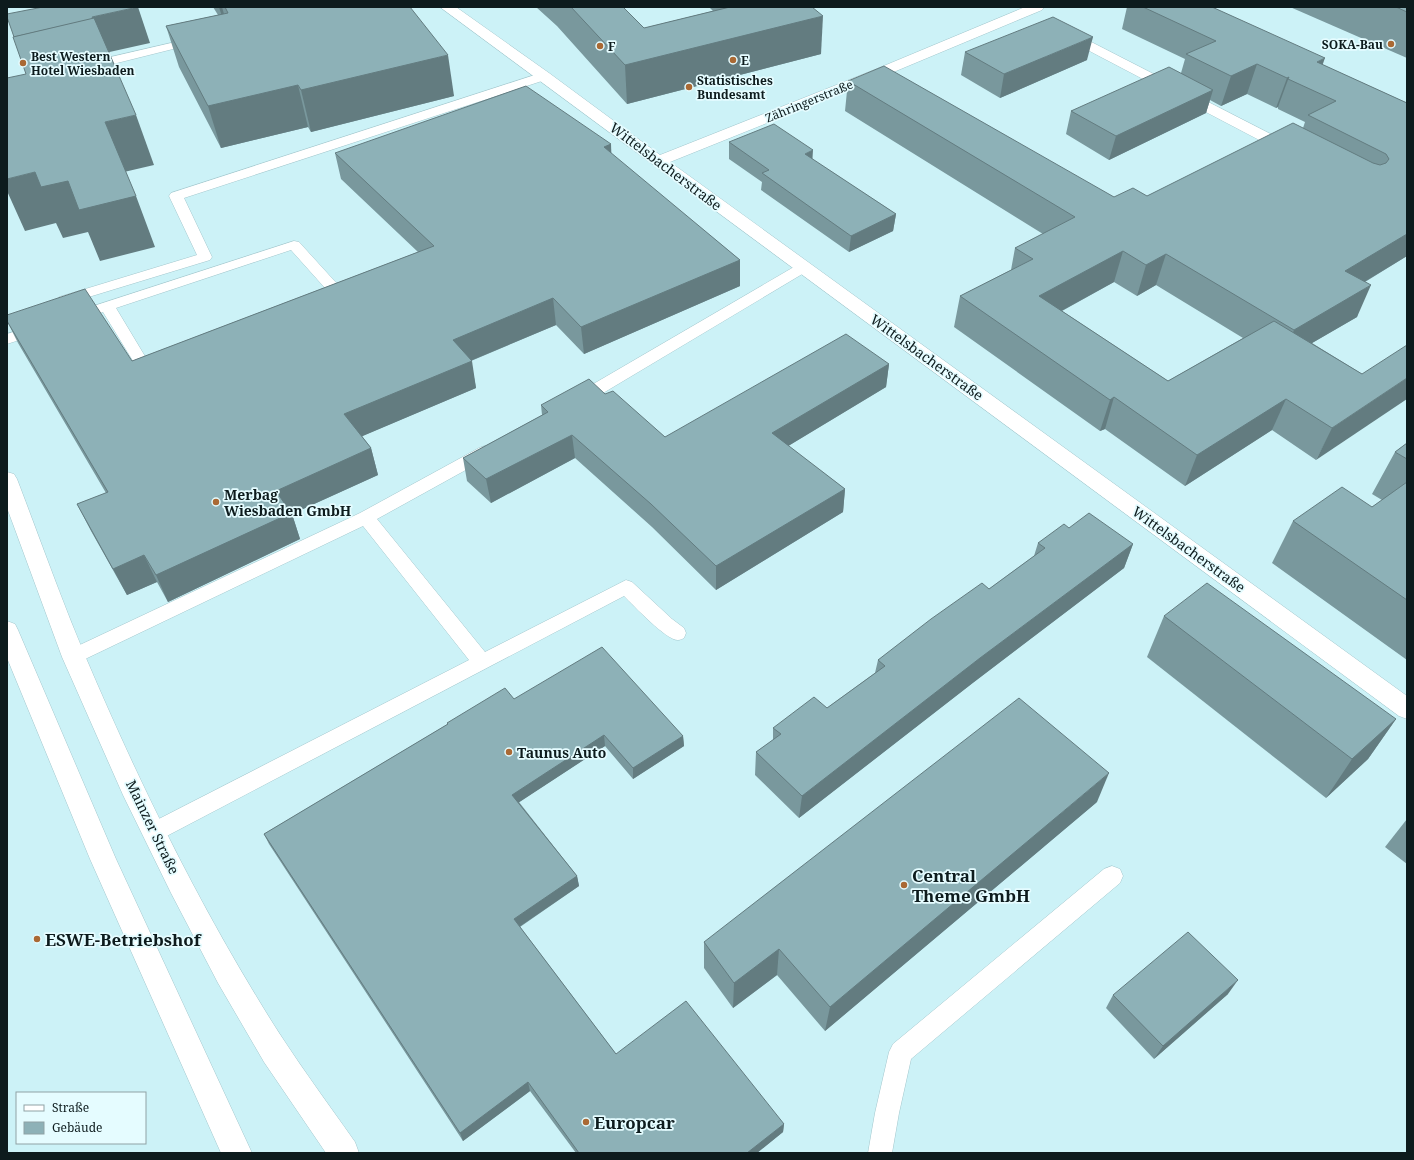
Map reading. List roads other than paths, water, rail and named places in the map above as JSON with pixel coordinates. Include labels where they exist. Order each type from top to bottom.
[{"type":"street","name":"Wittelsbacherstraße","points":[[447,7],[544,76],[1407,709]]},
{"type":"street","name":"Zähringerstraße","points":[[658,161],[1034,13]]},
{"type":"street","points":[[1052,26],[1302,156]]},
{"type":"street","name":"Mainzer Straße","points":[[7,479],[74,656],[106,731],[154,832],[214,948],[253,1017],[283,1065],[344,1153]]},
{"type":"street","points":[[7,630],[103,859],[237,1153]]},
{"type":"lane","points":[[81,68],[209,37]]},
{"type":"lane","points":[[879,73],[893,81]]},
{"type":"lane","points":[[53,304],[205,257],[176,196],[544,76]]},
{"type":"lane","points":[[64,320],[294,245],[334,290],[305,301]]},
{"type":"lane","points":[[565,408],[804,267]]},
{"type":"lane","points":[[107,306],[143,365],[172,353]]},
{"type":"lane","points":[[7,339],[50,325]]},
{"type":"lane","points":[[74,656],[366,517],[496,446]]},
{"type":"lane","points":[[366,517],[482,662]]},
{"type":"lane","points":[[154,832],[626,587],[665,624],[677,633]]},
{"type":"lane","points":[[880,1153],[887,1113],[902,1052],[1112,876]]},
{"type":"place","name":"SOKA-Bau","points":[[1391,44]]},
{"type":"place","name":"F","points":[[600,46]]},
{"type":"place","name":"E","points":[[733,60]]},
{"type":"place","name":"Best Western Hotel Wiesbaden","points":[[23,63]]},
{"type":"place","name":"Statistisches Bundesamt","points":[[689,87]]},
{"type":"place","name":"Merbag Wiesbaden GmbH","points":[[216,502]]},
{"type":"place","name":"Taunus Auto","points":[[509,752]]},
{"type":"place","name":"Central Theme GmbH","points":[[904,885]]},
{"type":"place","name":"ESWE-Betriebshof","points":[[37,939]]},
{"type":"place","name":"Europcar","points":[[586,1122]]}]
